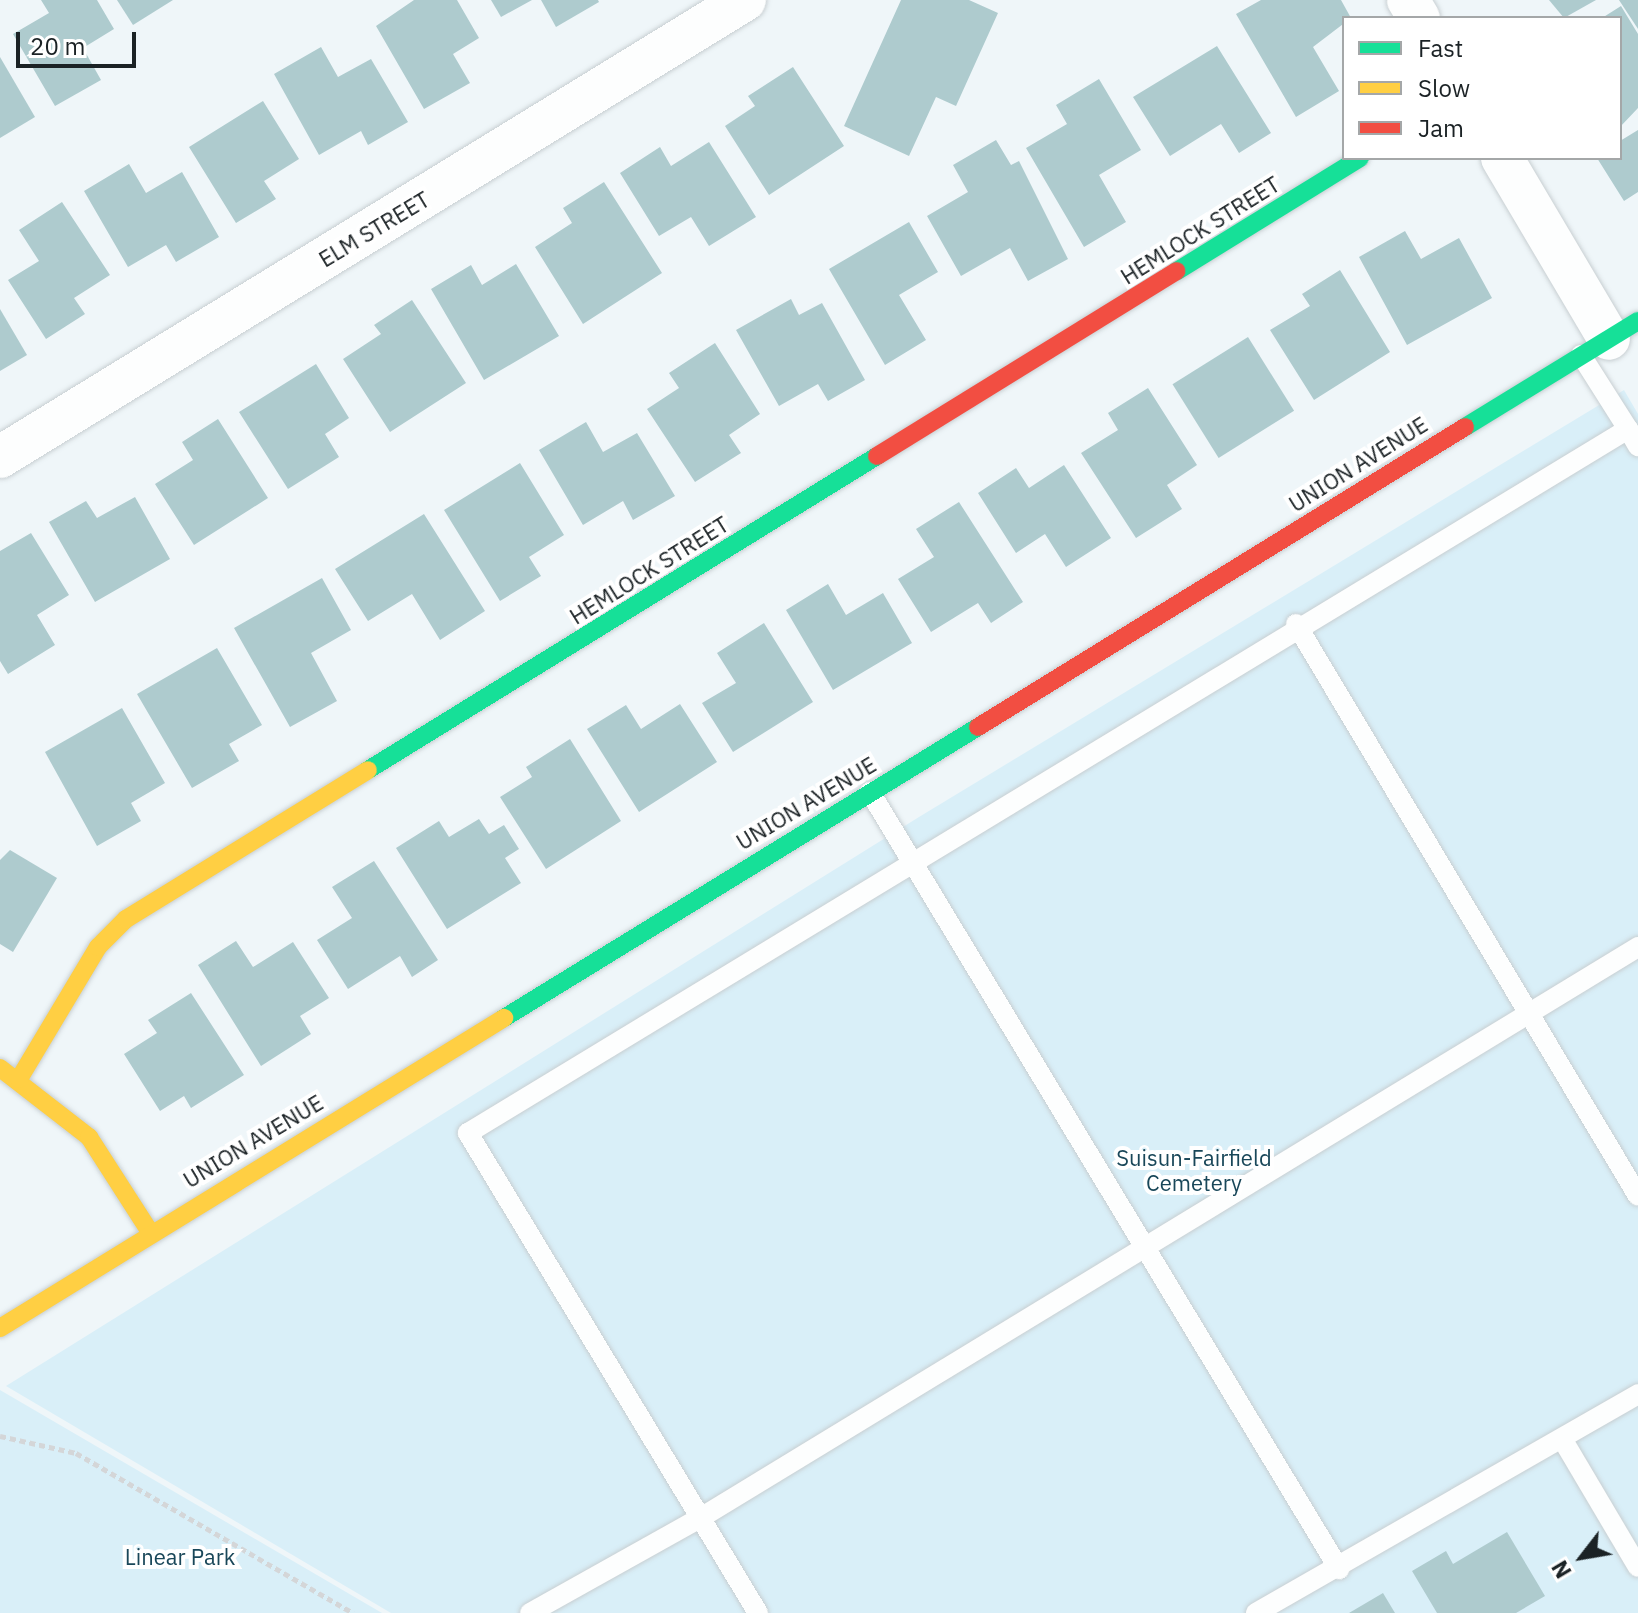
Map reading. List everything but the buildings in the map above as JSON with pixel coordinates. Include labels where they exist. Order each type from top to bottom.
[{"type":"street","name":"ELM STREET","points":[[0,457],[745,0]]},
{"type":"street","name":"HEMLOCK STREET","points":[[19,1079],[98,947],[126,919],[1357,160]]},
{"type":"street","points":[[1503,160],[1609,338]]},
{"type":"street","name":"UNION AVENUE","points":[[0,1328],[150,1232],[1609,338]]},
{"type":"street","points":[[0,1068],[19,1079],[89,1137],[150,1232]]},
{"type":"lane","points":[[758,1613],[468,1133],[912,863],[1296,624],[1633,438],[1609,338]]},
{"type":"lane","points":[[1296,624],[1638,1196]]},
{"type":"lane","points":[[870,792],[1339,1569]]},
{"type":"lane","points":[[530,1613],[702,1517],[1144,1245],[1638,947]]},
{"type":"lane","points":[[1256,1613],[1564,1442],[1638,1394]]},
{"type":"lane","points":[[1564,1442],[1638,1567]]},
{"type":"path","points":[[0,1436],[76,1453],[353,1613]]},
{"type":"green space","name":"Suisun-Fairfield Cemetery","points":[[1624,390],[1638,414],[1638,1613],[391,1613],[6,1386],[919,817]]},
{"type":"green space","name":"Linear Park","points":[[0,1390],[382,1613],[0,1613]]},
{"type":"traffic: fast","points":[[1177,271],[1357,160]]},
{"type":"traffic: fast","points":[[1465,427],[1638,321]]},
{"type":"traffic: fast","points":[[368,770],[877,456]]},
{"type":"traffic: fast","points":[[504,1018],[978,727]]},
{"type":"traffic: slow","points":[[19,1079],[98,947],[126,919],[368,770]]},
{"type":"traffic: slow","points":[[0,1328],[504,1018]]},
{"type":"traffic: slow","points":[[0,1068],[89,1137],[150,1232]]},
{"type":"traffic: jam","points":[[877,456],[1177,271]]},
{"type":"traffic: jam","points":[[978,727],[1465,427]]}]
